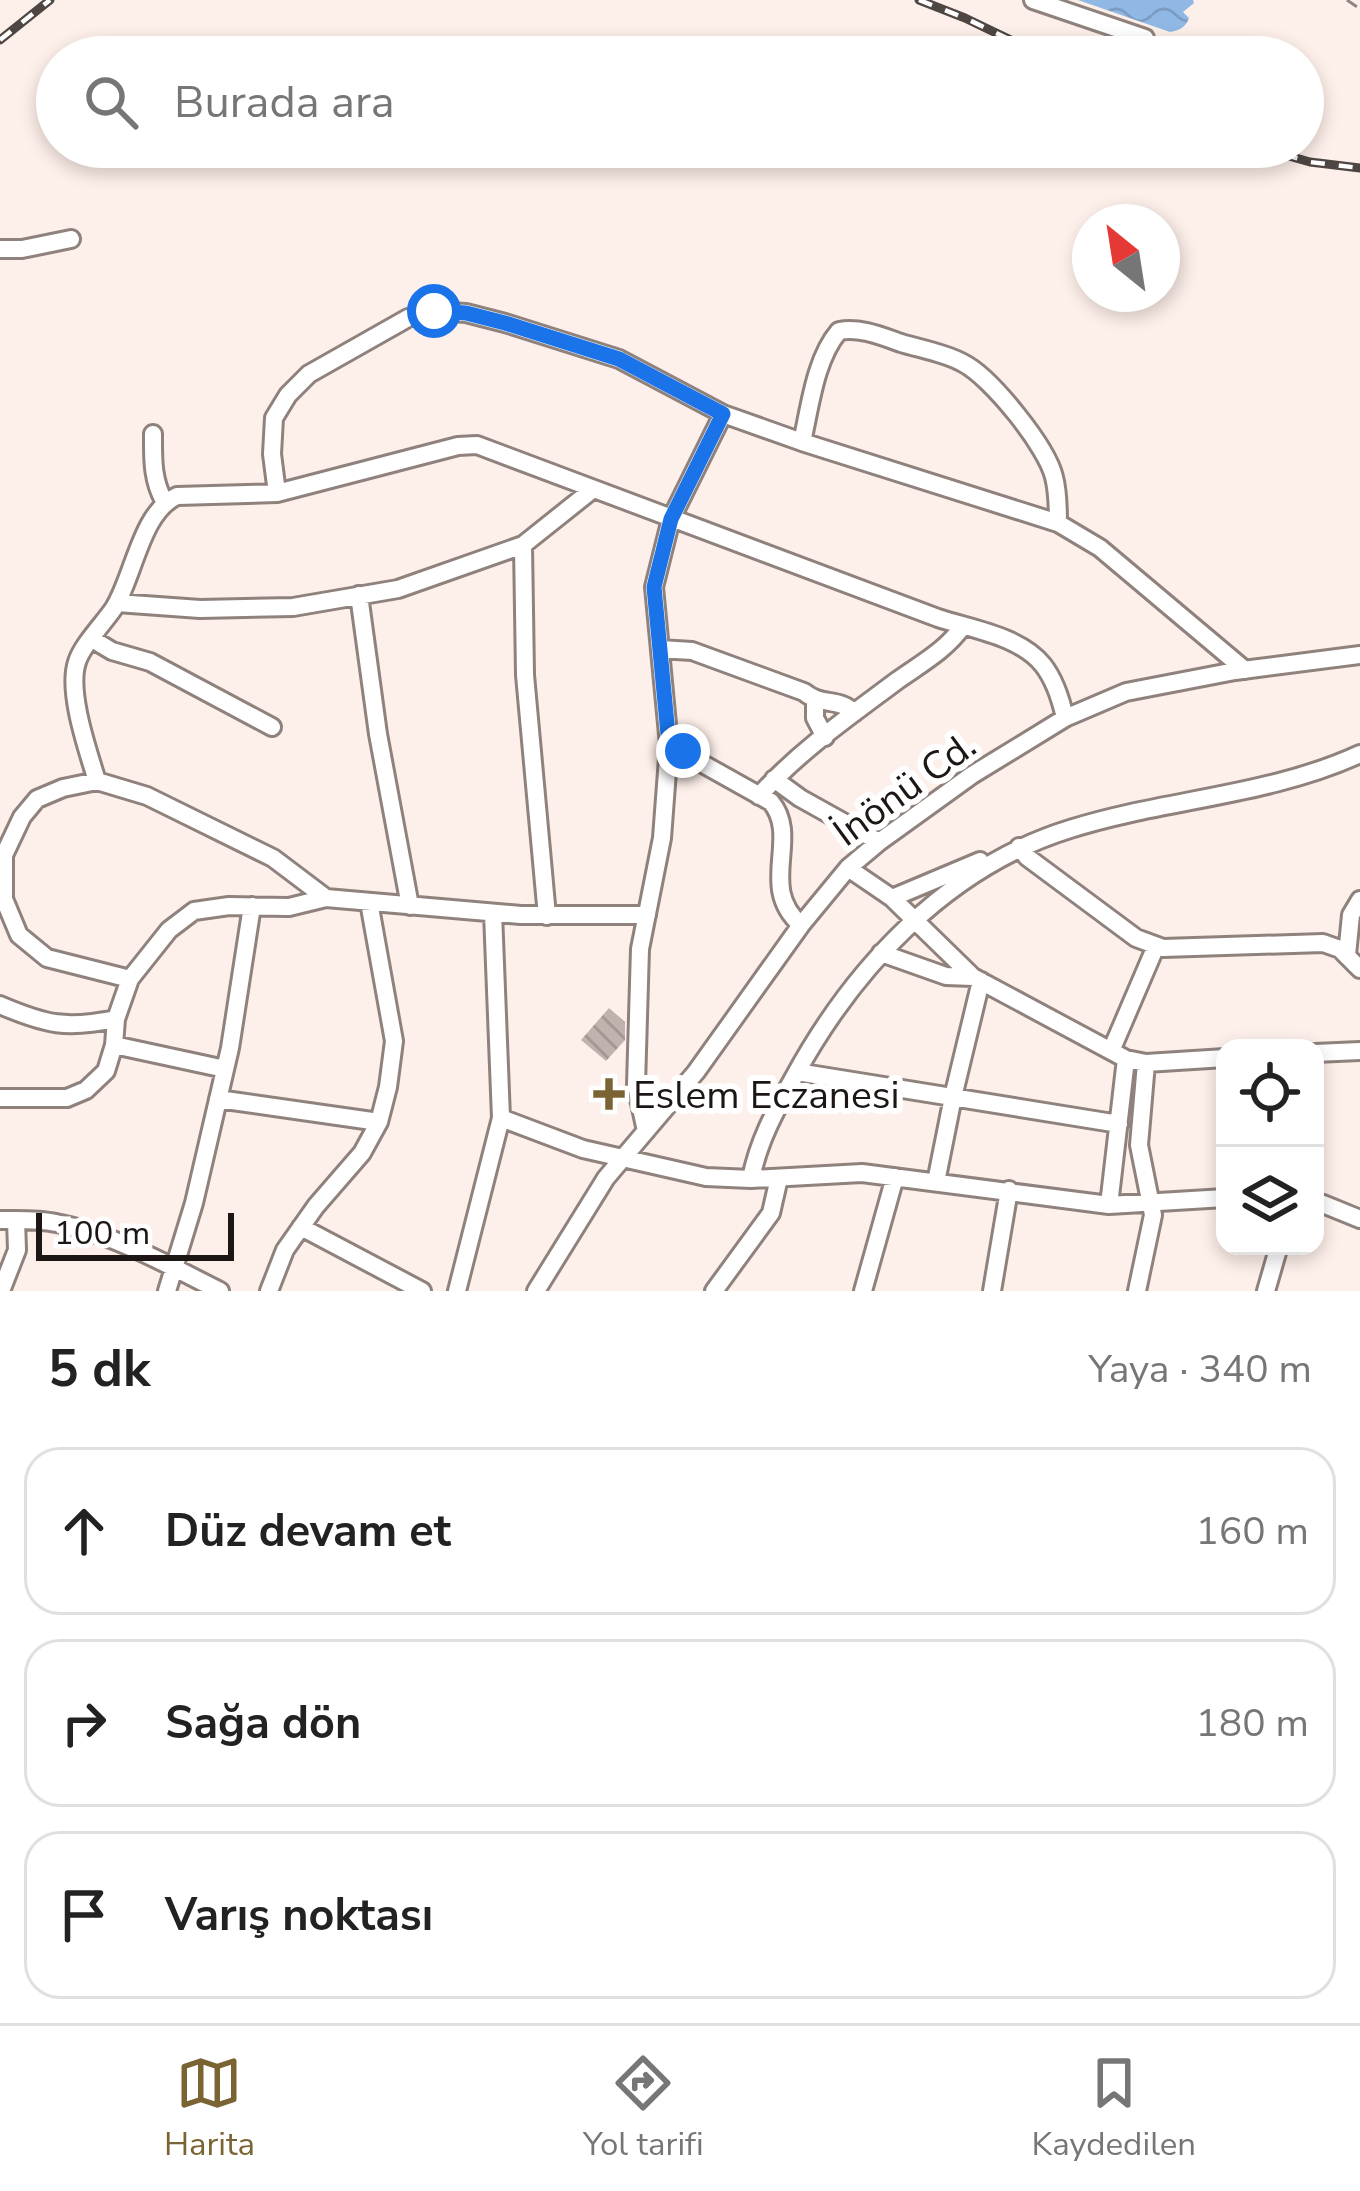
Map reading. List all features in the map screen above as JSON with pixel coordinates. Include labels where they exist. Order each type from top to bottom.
[{"type":"street","points":[[1033,0],[1139,36]]},
{"type":"street","points":[[0,249],[71,239]]},
{"type":"street","points":[[277,493],[274,418],[287,395],[309,374],[408,318],[434,311],[466,313],[619,359],[723,414],[1058,523],[1100,548],[1245,670]]},
{"type":"street","points":[[802,442],[821,366],[838,332],[862,331],[963,362],[983,377],[1042,448],[1054,474],[1058,523]]},
{"type":"street","points":[[646,1131],[636,1085],[640,949],[662,838],[669,745],[654,587],[671,519],[723,414]]},
{"type":"street","points":[[153,434],[152,467],[164,501]]},
{"type":"street","points":[[97,781],[81,731],[76,661],[117,602],[164,501],[177,496],[277,493],[458,446],[477,445],[1015,644],[1042,664],[1065,718]]},
{"type":"street","points":[[117,602],[200,609],[293,607],[398,589],[523,545],[592,490]]},
{"type":"street","points":[[523,545],[525,675],[547,916]]},
{"type":"street","points":[[359,595],[410,906]]},
{"type":"street","points":[[759,796],[854,713],[949,646],[963,626]]},
{"type":"street","points":[[92,639],[112,651],[150,662],[272,727]]},
{"type":"street","points":[[660,649],[692,650],[803,692],[815,701],[849,707],[854,713]]},
{"type":"street","name":"İnönü Cd.","points":[[539,1290],[606,1178],[696,1072],[801,925],[848,868],[879,842],[972,775],[1065,718],[1126,692],[1360,655]]},
{"type":"street","points":[[815,701],[815,718],[825,737]]},
{"type":"street","points":[[669,745],[771,802],[782,814],[778,866],[782,896],[789,915],[801,925]]},
{"type":"street","points":[[751,1179],[761,1142],[840,1004],[881,953],[915,921],[998,859],[1019,847],[1094,822],[1300,776],[1360,754]]},
{"type":"street","points":[[774,779],[879,842]]},
{"type":"street","points":[[130,979],[47,958],[19,935],[4,899],[4,855],[22,817],[38,799],[97,781],[147,796],[273,858],[326,898]]},
{"type":"street","points":[[1019,847],[1136,938],[1156,946],[1313,942],[1332,945],[1360,970]]},
{"type":"street","points":[[892,898],[978,862],[998,859]]},
{"type":"street","points":[[848,868],[892,898],[977,979],[1119,1055],[1146,1063],[1216,1059]]},
{"type":"street","points":[[922,885],[935,904]]},
{"type":"street","points":[[0,1098],[67,1098],[86,1090],[106,1071],[130,979],[170,930],[194,910],[289,907],[326,898],[547,916],[647,915]]},
{"type":"street","points":[[1347,955],[1352,915],[1360,900]]},
{"type":"street","points":[[269,1291],[284,1250],[362,1154],[379,1123],[388,1088],[394,1041],[369,902]]},
{"type":"street","points":[[166,1291],[194,1203],[225,1069],[252,906]]},
{"type":"street","points":[[457,1291],[501,1118],[494,913]]},
{"type":"street","points":[[1109,1205],[1119,1124],[1119,1055],[1156,946]]},
{"type":"street","points":[[881,953],[946,976],[977,979]]},
{"type":"street","points":[[936,1182],[977,979]]},
{"type":"street","points":[[0,1005],[36,1020],[80,1026],[116,1019]]},
{"type":"street","points":[[114,1045],[225,1069]]},
{"type":"street","points":[[1324,1053],[1360,1051]]},
{"type":"street","points":[[1137,1291],[1152,1221],[1139,1145],[1146,1063]]},
{"type":"street","points":[[797,1072],[1119,1124]]},
{"type":"street","points":[[218,1099],[379,1123]]},
{"type":"street","points":[[501,1118],[583,1149],[689,1175],[751,1179],[862,1173],[1109,1205],[1216,1199]]},
{"type":"street","points":[[863,1291],[895,1177]]},
{"type":"street","points":[[715,1291],[771,1213],[779,1178]]},
{"type":"street","points":[[992,1291],[1009,1190]]},
{"type":"street","points":[[1324,1206],[1360,1219]]},
{"type":"street","points":[[1,1291],[17,1250],[8,1220],[51,1221],[82,1229],[220,1291]]},
{"type":"street","points":[[301,1227],[422,1291]]},
{"type":"street","points":[[1266,1291],[1277,1255]]},
{"type":"path","points":[[1347,0],[1360,9]]},
{"type":"water","points":[[1078,0],[1194,3],[1183,12],[1189,18],[1186,24],[1170,32]]},
{"type":"building","points":[[609,1008],[625,1022],[625,1040],[606,1061],[581,1040]]},
{"type":"railway","points":[[0,40],[50,0]]},
{"type":"railway","points":[[919,0],[1002,36]]},
{"type":"railway","points":[[1324,164],[1360,168]]},
{"type":"place","name":"Eslem Eczanesi","points":[[609,1094]]},
{"type":"route","points":[[434,311],[505,323],[619,359],[723,414],[671,519],[654,587],[669,745],[683,751]]}]
